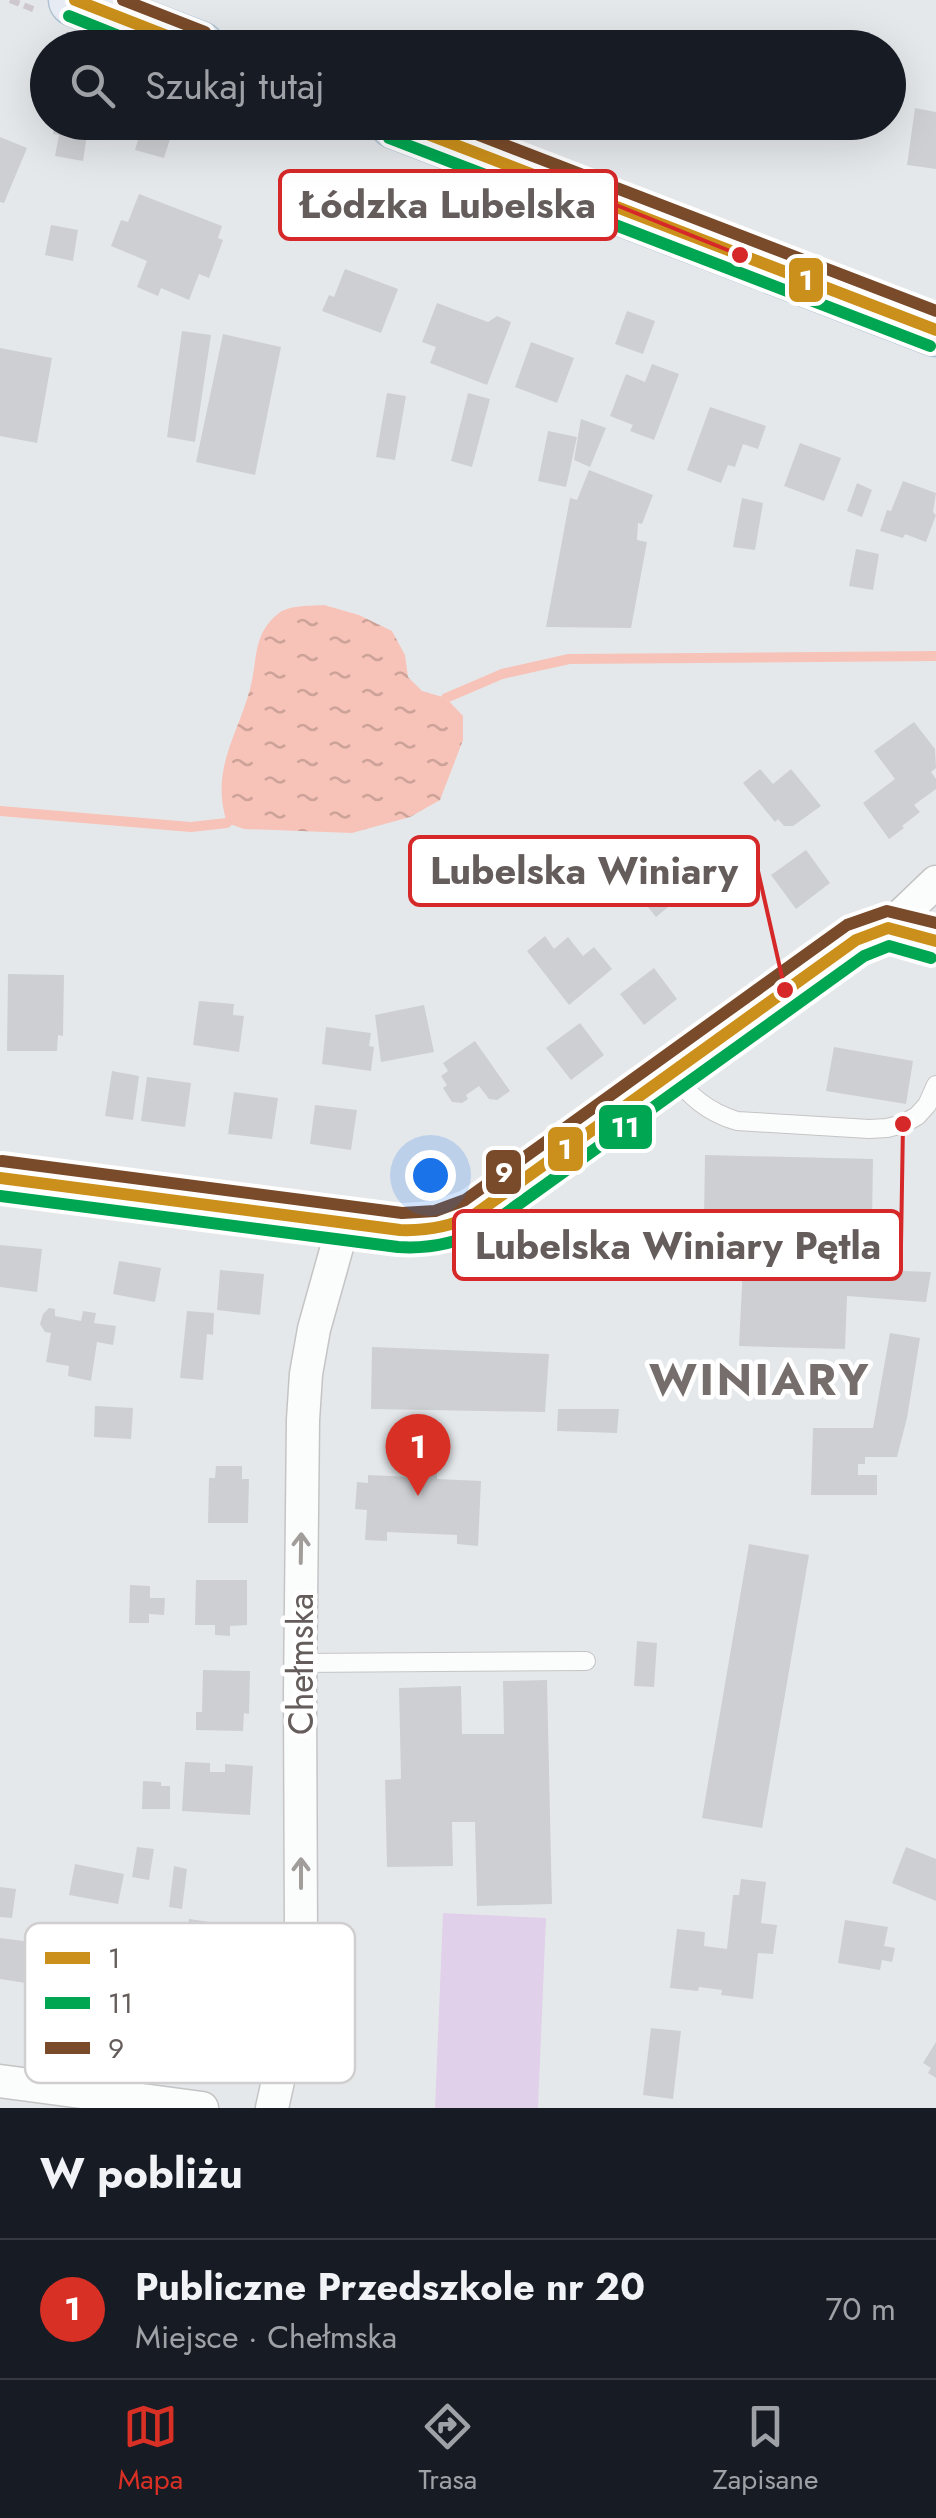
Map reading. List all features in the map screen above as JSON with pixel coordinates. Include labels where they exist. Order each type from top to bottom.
[{"type":"main road","points":[[75,0],[152,30]]},
{"type":"main road","points":[[441,140],[936,330]]},
{"type":"street","points":[[0,1178],[424,1232],[458,1224],[841,949],[888,928],[936,882]]},
{"type":"street","points":[[888,928],[936,941]]},
{"type":"street","name":"Chełmska","points":[[301,1923],[303,1420],[314,1330],[344,1222]]},
{"type":"street","points":[[0,2081],[202,2108]]},
{"type":"street","name":"Chełmska","points":[[272,2108],[278,2083]]},
{"type":"lane","points":[[671,1073],[705,1108],[736,1121],[869,1129],[903,1124],[917,1116],[936,1085]]},
{"type":"lane","points":[[300,1663],[586,1661]]},
{"type":"shaded area","points":[[443,1913],[546,1918],[538,2108],[435,2108]]},
{"type":"water","points":[[324,605],[359,615],[392,631],[405,655],[408,677],[422,691],[446,698],[463,716],[463,740],[440,800],[410,817],[352,833],[244,829],[227,823],[223,770],[250,689],[264,630],[283,610]]},
{"type":"building","points":[[915,108],[936,112],[936,169],[907,165]]},
{"type":"building","points":[[0,137],[27,148],[4,203],[0,202]]},
{"type":"building","points":[[58,140],[86,140],[83,161],[55,156]]},
{"type":"building","points":[[138,140],[170,140],[164,158],[135,150]]},
{"type":"building","points":[[139,194],[222,226],[218,238],[223,240],[209,278],[199,274],[189,300],[161,288],[158,296],[137,287],[147,261],[111,246],[121,220],[128,222]]},
{"type":"building","points":[[51,225],[78,230],[73,261],[45,255]]},
{"type":"building","points":[[345,269],[398,289],[381,333],[322,311],[329,295],[334,297]]},
{"type":"building","points":[[437,303],[488,322],[497,316],[511,322],[487,385],[430,363],[436,347],[422,342]]},
{"type":"building","points":[[627,311],[655,321],[643,354],[615,344]]},
{"type":"building","points":[[182,331],[211,335],[195,442],[167,437]]},
{"type":"building","points":[[223,334],[281,347],[255,475],[196,462]]},
{"type":"building","points":[[531,342],[574,358],[557,403],[515,387]]},
{"type":"building","points":[[0,348],[52,358],[37,443],[0,436]]},
{"type":"building","points":[[652,364],[679,374],[654,440],[630,431],[633,425],[610,416],[626,374],[645,382]]},
{"type":"building","points":[[387,393],[406,396],[395,460],[376,457]]},
{"type":"building","points":[[468,393],[490,399],[472,467],[451,461]]},
{"type":"building","points":[[710,407],[766,426],[758,449],[743,444],[735,467],[728,465],[721,483],[687,470]]},
{"type":"building","points":[[581,419],[606,428],[590,467],[574,460]]},
{"type":"building","points":[[548,431],[577,437],[566,487],[538,481]]},
{"type":"building","points":[[800,443],[841,458],[824,501],[784,486]]},
{"type":"building","points":[[589,470],[653,495],[642,524],[638,523],[637,540],[647,542],[631,628],[546,627],[570,498],[577,500]]},
{"type":"building","points":[[903,481],[936,493],[936,515],[926,542],[880,531]]},
{"type":"building","points":[[857,483],[872,490],[862,517],[847,511]]},
{"type":"building","points":[[742,498],[763,503],[755,550],[733,547]]},
{"type":"building","points":[[856,549],[879,554],[873,590],[849,586]]},
{"type":"building","points":[[914,722],[935,749],[936,768],[931,772],[936,789],[914,805],[920,812],[889,839],[863,803],[895,779],[874,751]]},
{"type":"building","points":[[760,769],[773,784],[791,769],[821,806],[793,826],[784,826],[778,819],[775,822],[743,783]]},
{"type":"building","points":[[670,842],[701,880],[656,917],[625,879]]},
{"type":"building","points":[[806,850],[830,883],[796,909],[771,875]]},
{"type":"building","points":[[545,936],[554,949],[568,937],[583,956],[594,947],[612,969],[569,1005],[527,951]]},
{"type":"building","points":[[654,968],[677,999],[644,1025],[620,994]]},
{"type":"building","points":[[8,974],[64,975],[63,1036],[58,1035],[57,1051],[7,1051]]},
{"type":"building","points":[[199,1001],[234,1004],[233,1015],[244,1016],[239,1052],[193,1045]]},
{"type":"building","points":[[424,1005],[434,1052],[381,1062],[375,1015]]},
{"type":"building","points":[[580,1023],[604,1055],[571,1080],[546,1048]]},
{"type":"building","points":[[326,1027],[371,1033],[371,1071],[322,1064]]},
{"type":"building","points":[[475,1041],[510,1091],[497,1100],[489,1099],[479,1086],[462,1103],[452,1102],[443,1088],[447,1085],[441,1076],[448,1071],[443,1063]]},
{"type":"building","points":[[834,1047],[913,1061],[906,1104],[826,1091]]},
{"type":"building","points":[[112,1071],[139,1076],[133,1120],[105,1116]]},
{"type":"building","points":[[147,1077],[191,1083],[185,1127],[141,1121]]},
{"type":"building","points":[[234,1092],[278,1098],[272,1139],[228,1134]]},
{"type":"building","points":[[315,1105],[357,1110],[351,1150],[310,1144]]},
{"type":"building","points":[[705,1155],[873,1159],[872,1221],[850,1220],[849,1269],[931,1272],[926,1302],[847,1296],[845,1349],[739,1346],[743,1266],[804,1268],[804,1219],[704,1217]]},
{"type":"building","points":[[0,1245],[42,1249],[37,1292],[0,1287]]},
{"type":"building","points":[[119,1261],[161,1268],[155,1302],[113,1294]]},
{"type":"building","points":[[220,1270],[264,1274],[260,1315],[217,1310]]},
{"type":"building","points":[[49,1308],[55,1309],[55,1316],[81,1321],[83,1311],[96,1313],[94,1323],[116,1326],[113,1345],[97,1342],[91,1381],[68,1376],[69,1366],[46,1362],[51,1333],[45,1332],[40,1324]]},
{"type":"building","points":[[187,1311],[214,1313],[213,1335],[207,1334],[203,1380],[180,1378]]},
{"type":"building","points":[[890,1333],[920,1338],[897,1457],[865,1457],[865,1464],[858,1464],[858,1475],[877,1475],[877,1495],[811,1495],[813,1428],[873,1428]]},
{"type":"building","points":[[372,1347],[549,1354],[545,1412],[371,1409]]},
{"type":"building","points":[[95,1406],[133,1408],[131,1439],[94,1437]]},
{"type":"building","points":[[558,1409],[619,1409],[617,1433],[557,1431]]},
{"type":"building","points":[[216,1466],[242,1466],[242,1479],[249,1479],[248,1523],[208,1523],[209,1478],[215,1478]]},
{"type":"building","points":[[413,1468],[437,1470],[437,1479],[481,1481],[478,1546],[457,1544],[457,1535],[387,1532],[387,1541],[365,1540],[367,1510],[355,1509],[357,1482],[368,1483],[368,1475],[413,1477]]},
{"type":"building","points":[[749,1544],[809,1555],[762,1828],[702,1818]]},
{"type":"building","points":[[196,1580],[247,1580],[247,1625],[230,1626],[230,1636],[215,1635],[215,1625],[195,1625]]},
{"type":"building","points":[[130,1585],[150,1586],[150,1598],[165,1598],[164,1615],[149,1614],[149,1623],[129,1623]]},
{"type":"building","points":[[637,1641],[657,1643],[654,1687],[634,1686]]},
{"type":"building","points":[[203,1670],[250,1671],[249,1714],[244,1713],[243,1731],[196,1730],[196,1712],[202,1712]]},
{"type":"building","points":[[547,1680],[552,1904],[477,1906],[475,1822],[452,1822],[453,1866],[387,1867],[385,1780],[401,1779],[399,1688],[461,1686],[462,1734],[504,1734],[503,1681]]},
{"type":"building","points":[[185,1762],[210,1763],[210,1772],[225,1772],[225,1764],[253,1766],[250,1815],[182,1811]]},
{"type":"building","points":[[143,1781],[170,1786],[170,1809],[142,1809]]},
{"type":"building","points":[[137,1847],[154,1849],[149,1880],[132,1877]]},
{"type":"building","points":[[906,1847],[936,1859],[936,1901],[892,1883]]},
{"type":"building","points":[[75,1864],[124,1874],[118,1904],[69,1895]]},
{"type":"building","points":[[174,1866],[187,1869],[182,1909],[169,1907]]},
{"type":"building","points":[[741,1879],[766,1882],[761,1923],[777,1925],[773,1954],[758,1953],[753,1999],[721,1995],[722,1990],[670,1988],[677,1929],[705,1932],[704,1946],[727,1949],[733,1895],[739,1895]]},
{"type":"building","points":[[0,1887],[16,1889],[12,1918],[0,1917]]},
{"type":"building","points":[[845,1920],[888,1927],[884,1946],[895,1948],[892,1962],[882,1960],[880,1970],[838,1963]]},
{"type":"building","points":[[0,1938],[25,1941],[25,1983],[0,1979]]},
{"type":"building","points":[[651,2028],[681,2031],[673,2099],[643,2095]]},
{"type":"building","points":[[936,2042],[936,2078],[923,2063]]},
{"type":"waterway","points":[[446,698],[502,674],[569,659],[936,656]]},
{"type":"waterway","points":[[0,811],[191,827],[227,823]]},
{"type":"transit line","name":"1","points":[[75,0],[152,30]]},
{"type":"transit line","name":"9","points":[[123,0],[200,30]]},
{"type":"transit line","name":"11","points":[[69,16],[104,30]]},
{"type":"transit line","name":"11","points":[[394,140],[930,346]]},
{"type":"transit line","name":"1","points":[[443,140],[936,330]]},
{"type":"transit line","name":"9","points":[[492,140],[936,311]]},
{"type":"transit line","name":"9","points":[[2,1161],[402,1213],[435,1211],[465,1200],[847,925],[887,911],[936,923]]},
{"type":"transit line","name":"1","points":[[0,1178],[400,1230],[447,1225],[474,1215],[856,940],[888,928],[936,941]]},
{"type":"transit line","name":"11","points":[[0,1196],[398,1247],[453,1242],[484,1229],[864,956],[889,946],[931,958]]},
{"type":"place","name":"Łódzka Lubelska","points":[[740,255]]},
{"type":"place","name":"Lubelska Winiary","points":[[785,990]]},
{"type":"place","name":"Lubelska Winiary Pętla","points":[[903,1124]]},
{"type":"place","name":"Publiczne Przedszkole nr 20","points":[[418,1496]]},
{"type":"district","name":"WINIARY","points":[[760,1379]]}]
